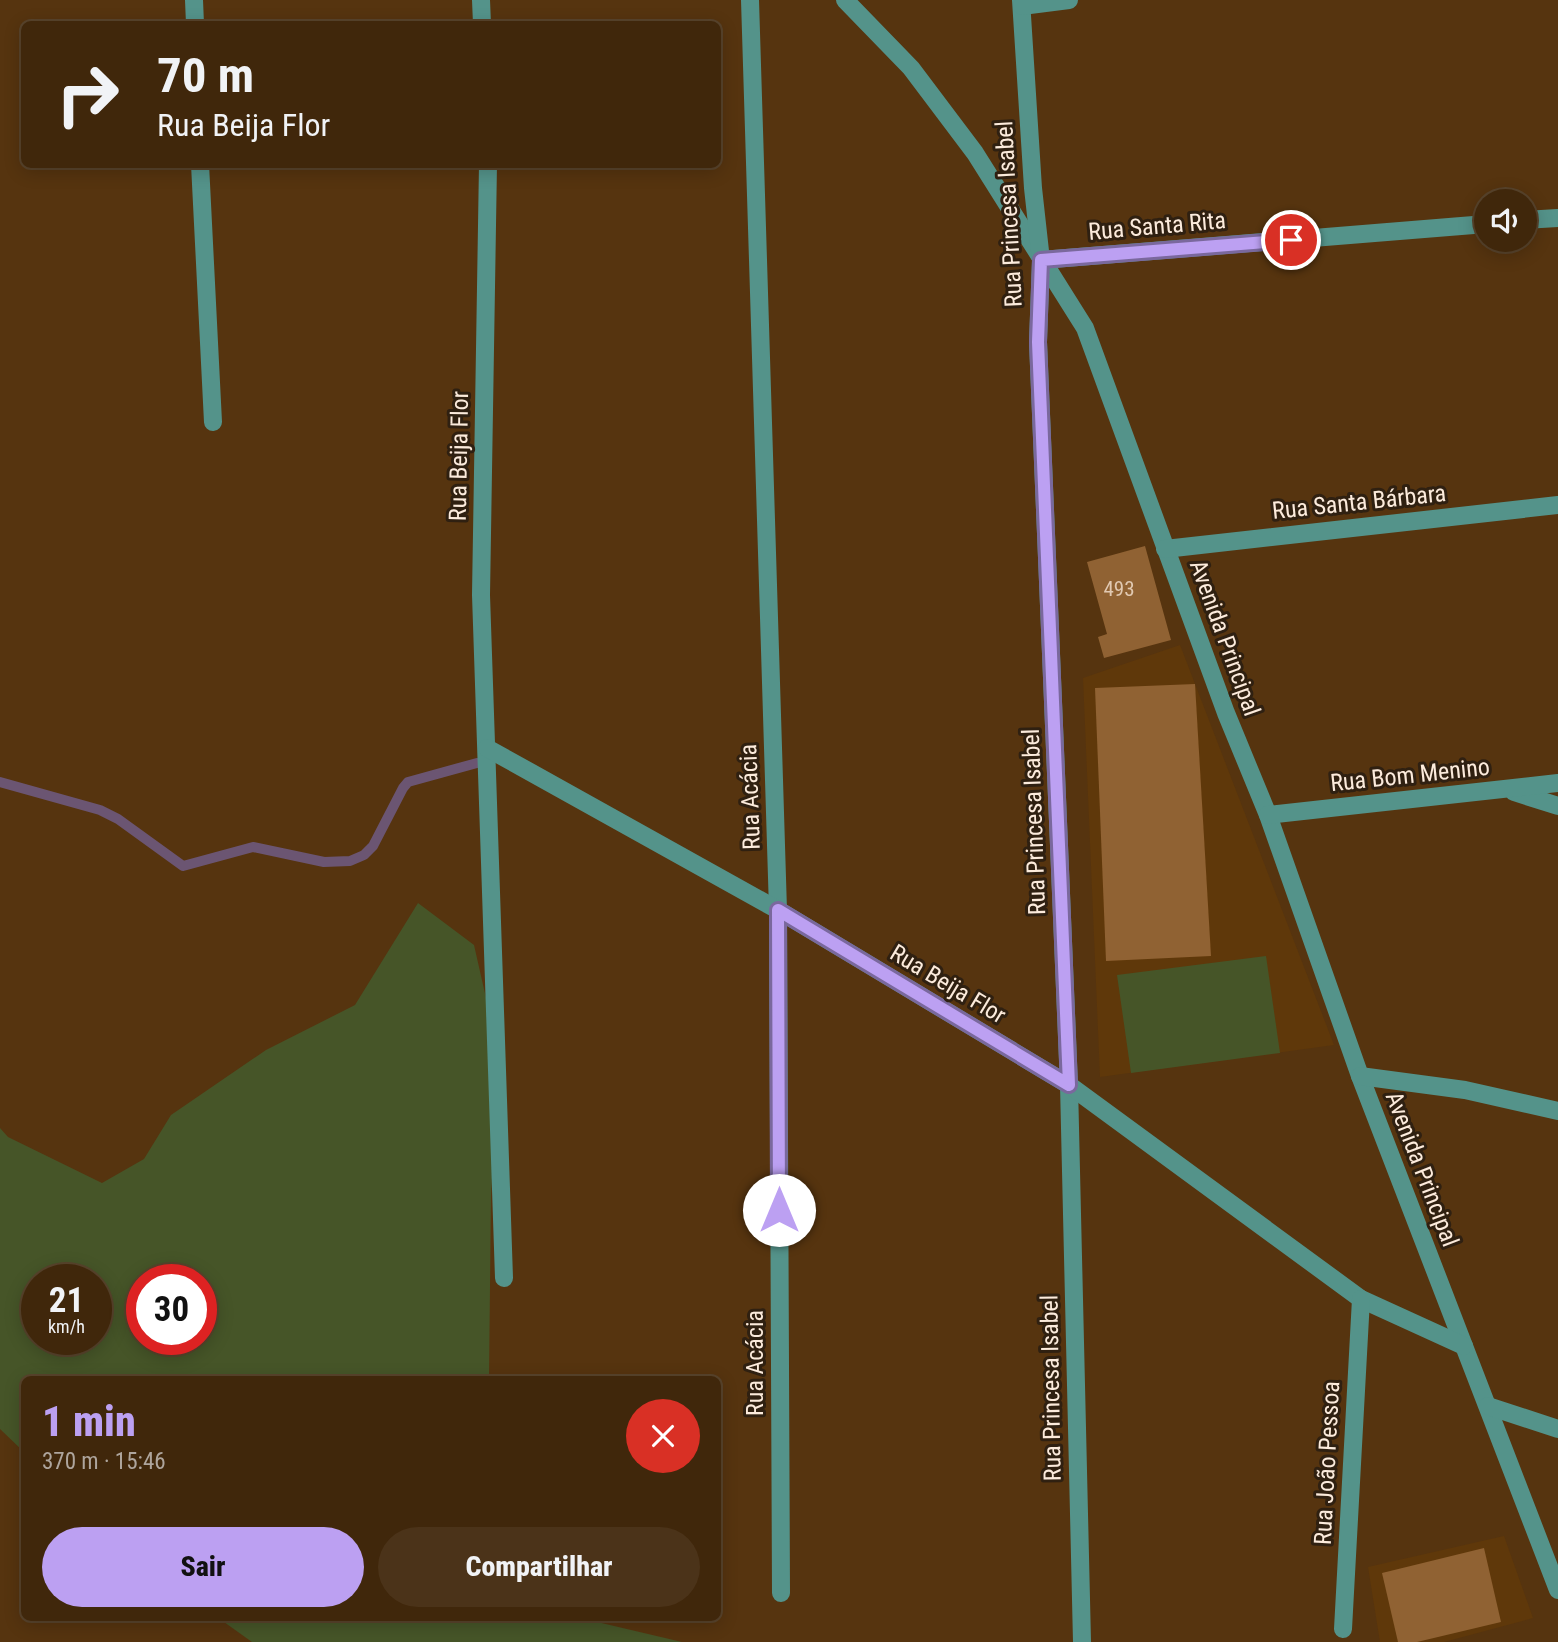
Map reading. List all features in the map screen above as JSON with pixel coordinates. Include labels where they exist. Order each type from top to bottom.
[{"type":"street","points":[[194,0],[195,21]]},
{"type":"street","points":[[481,0],[482,21]]},
{"type":"street","name":"Rua Acácia","points":[[750,0],[778,910],[781,1592]]},
{"type":"street","name":"Avenida Principal","points":[[845,0],[911,68],[975,153],[1085,328],[1226,713],[1268,815],[1360,1076],[1558,1590]]},
{"type":"street","points":[[1022,3],[1069,0]]},
{"type":"street","name":"Rua Princesa Isabel","points":[[1022,3],[1033,188],[1041,260],[1038,342],[1069,1085],[1082,1642]]},
{"type":"street","points":[[200,168],[213,422]]},
{"type":"street","name":"Rua Beija Flor","points":[[488,168],[481,595],[504,1278]]},
{"type":"street","points":[[1537,219],[1558,218]]},
{"type":"street","name":"Rua Santa Rita","points":[[1041,260],[1474,224]]},
{"type":"street","name":"Rua Santa Bárbara","points":[[1165,549],[1558,505]]},
{"type":"street","name":"Rua Beija Flor","points":[[487,748],[778,910],[1069,1085],[1361,1299]]},
{"type":"street","name":"Rua Bom Menino","points":[[1268,815],[1558,783]]},
{"type":"street","points":[[1507,790],[1558,806]]},
{"type":"street","points":[[1360,1076],[1465,1090],[1558,1111]]},
{"type":"street","points":[[1361,1299],[1464,1346]]},
{"type":"street","name":"Rua João Pessoa","points":[[1343,1629],[1361,1299]]},
{"type":"street","points":[[1488,1406],[1558,1429]]},
{"type":"shaded area","points":[[1180,645],[1334,1045],[1100,1077],[1083,678]]},
{"type":"shaded area","points":[[1504,1536],[1533,1618],[1444,1642],[1380,1642],[1368,1567]]},
{"type":"green space","points":[[418,903],[474,945],[499,1055],[491,1195],[489,1376],[21,1376],[21,1449],[0,1429],[0,1128],[8,1137],[102,1183],[144,1159],[171,1115],[266,1050],[355,1005]]},
{"type":"green space","points":[[1266,956],[1280,1053],[1131,1073],[1117,975]]},
{"type":"green space","points":[[223,1621],[593,1621],[682,1642],[252,1642]]},
{"type":"building","points":[[1145,546],[1171,640],[1104,658],[1098,637],[1107,634],[1087,562]]},
{"type":"building","points":[[1195,684],[1211,956],[1106,961],[1095,688]]},
{"type":"building","points":[[1484,1548],[1501,1622],[1417,1642],[1398,1642],[1382,1573]]},
{"type":"waterway","points":[[0,782],[100,810],[118,819],[183,866],[253,847],[324,862],[350,861],[364,855],[373,846],[408,782],[477,763]]},
{"type":"route","points":[[779,1210],[778,910],[1069,1085],[1038,342],[1041,260],[1291,240]]}]
